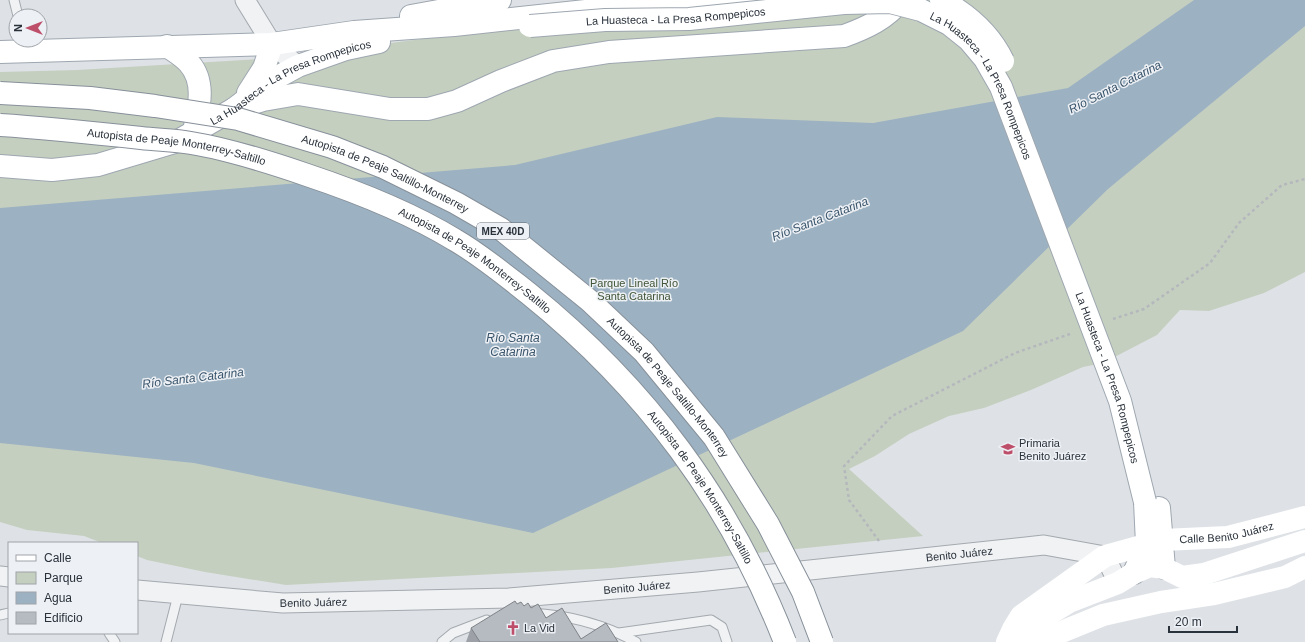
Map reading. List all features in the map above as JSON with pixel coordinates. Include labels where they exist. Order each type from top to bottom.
[{"type":"main road","points":[[354,32],[385,21],[500,0]]},
{"type":"main road","name":"La Huasteca - La Presa Rompepicos","points":[[0,166],[52,170],[98,165],[178,141],[234,109],[272,80],[298,66],[346,49],[380,42],[530,22],[604,9],[769,0]]},
{"type":"main road","points":[[234,109],[263,100],[298,94],[390,109],[428,109],[457,101],[501,81],[553,61],[609,52],[844,36],[863,29],[880,20],[894,9],[900,0]]},
{"type":"main road","name":"La Huasteca - La Presa Rompepicos","points":[[941,0],[956,8],[981,28],[999,53],[1012,80],[1130,396],[1152,502]]},
{"type":"main road","name":"La Huasteca - La Presa Rompepicos","points":[[48,46],[272,44],[354,32],[530,22],[689,19],[844,3],[890,2],[921,10],[949,24],[969,40],[985,59],[1001,87],[1120,401],[1152,502]]},
{"type":"main road","points":[[234,109],[254,85],[264,68],[272,44]]},
{"type":"main road","points":[[167,46],[188,62],[196,72],[200,84],[200,104],[194,132]]},
{"type":"main road","name":"La Huasteca - La Presa Rompepicos","points":[[0,52],[18,48]]},
{"type":"main road","name":"Autopista de Peaje Saltillo-Monterrey","points":[[0,93],[90,98],[155,106],[238,119],[332,147],[383,167],[456,203],[501,230],[590,301],[644,352],[714,437],[768,524],[803,592],[822,642]]},
{"type":"main road","name":"Autopista de Peaje Monterrey-Saltillo","points":[[0,125],[192,143],[248,157],[337,185],[409,215],[456,240],[502,273],[550,311],[604,360],[677,444],[720,508],[767,599],[785,642]]},
{"type":"main road","points":[[1152,502],[1155,542],[1164,568]]},
{"type":"main road","name":"Calle Benito Juárez","points":[[1007,642],[1013,629],[1022,616],[1105,556],[1155,542],[1228,537],[1305,517]]},
{"type":"main road","points":[[1016,642],[1038,621],[1069,602],[1126,578],[1150,566],[1164,568],[1182,577],[1204,574],[1305,541]]},
{"type":"main road","points":[[1126,578],[1155,542]]},
{"type":"main road","points":[[1037,642],[1103,615],[1257,584],[1285,577],[1305,567]]},
{"type":"street","points":[[245,0],[272,44],[284,56],[298,66]]},
{"type":"street","name":"Benito Juárez","points":[[138,590],[178,595],[283,603],[509,598],[698,582],[1044,545],[1105,556]]},
{"type":"street","points":[[1105,556],[1126,578]]},
{"type":"lane","points":[[166,642],[178,595]]},
{"type":"lane","points":[[525,613],[588,621],[619,633],[636,642]]},
{"type":"lane","points":[[442,642],[453,633],[494,618]]},
{"type":"lane","points":[[619,633],[711,620],[722,627],[727,642]]},
{"type":"path","points":[[1108,321],[1144,309],[1210,263],[1239,223],[1282,185],[1305,180]]},
{"type":"path","points":[[894,561],[849,500],[844,466],[892,416],[1015,353],[1072,333]]},
{"type":"green space","name":"Parque Lineal Río Santa Catarina","points":[[723,0],[1305,0],[1305,272],[1264,293],[1209,311],[1180,310],[1157,335],[1103,363],[1083,367],[1031,390],[984,408],[949,416],[909,434],[875,456],[849,469],[923,536],[612,568],[286,585],[205,572],[147,560],[138,556],[138,542],[99,542],[84,536],[27,530],[0,522],[0,72],[77,70],[275,58]]},
{"type":"water","name":"Río Santa Catarina","points":[[1194,0],[1305,0],[1305,26],[1108,189],[963,331],[533,533],[194,463],[0,443],[0,208],[515,165],[717,117],[873,123],[1068,88]]},
{"type":"building","points":[[515,601],[517,604],[521,602],[524,606],[528,603],[531,608],[538,604],[546,618],[562,608],[581,639],[606,623],[618,642],[480,642],[471,628]]},
{"type":"place","name":"Primaria Benito Juárez","points":[[1008,449]]},
{"type":"place","name":"La Vid","points":[[513,628]]}]
